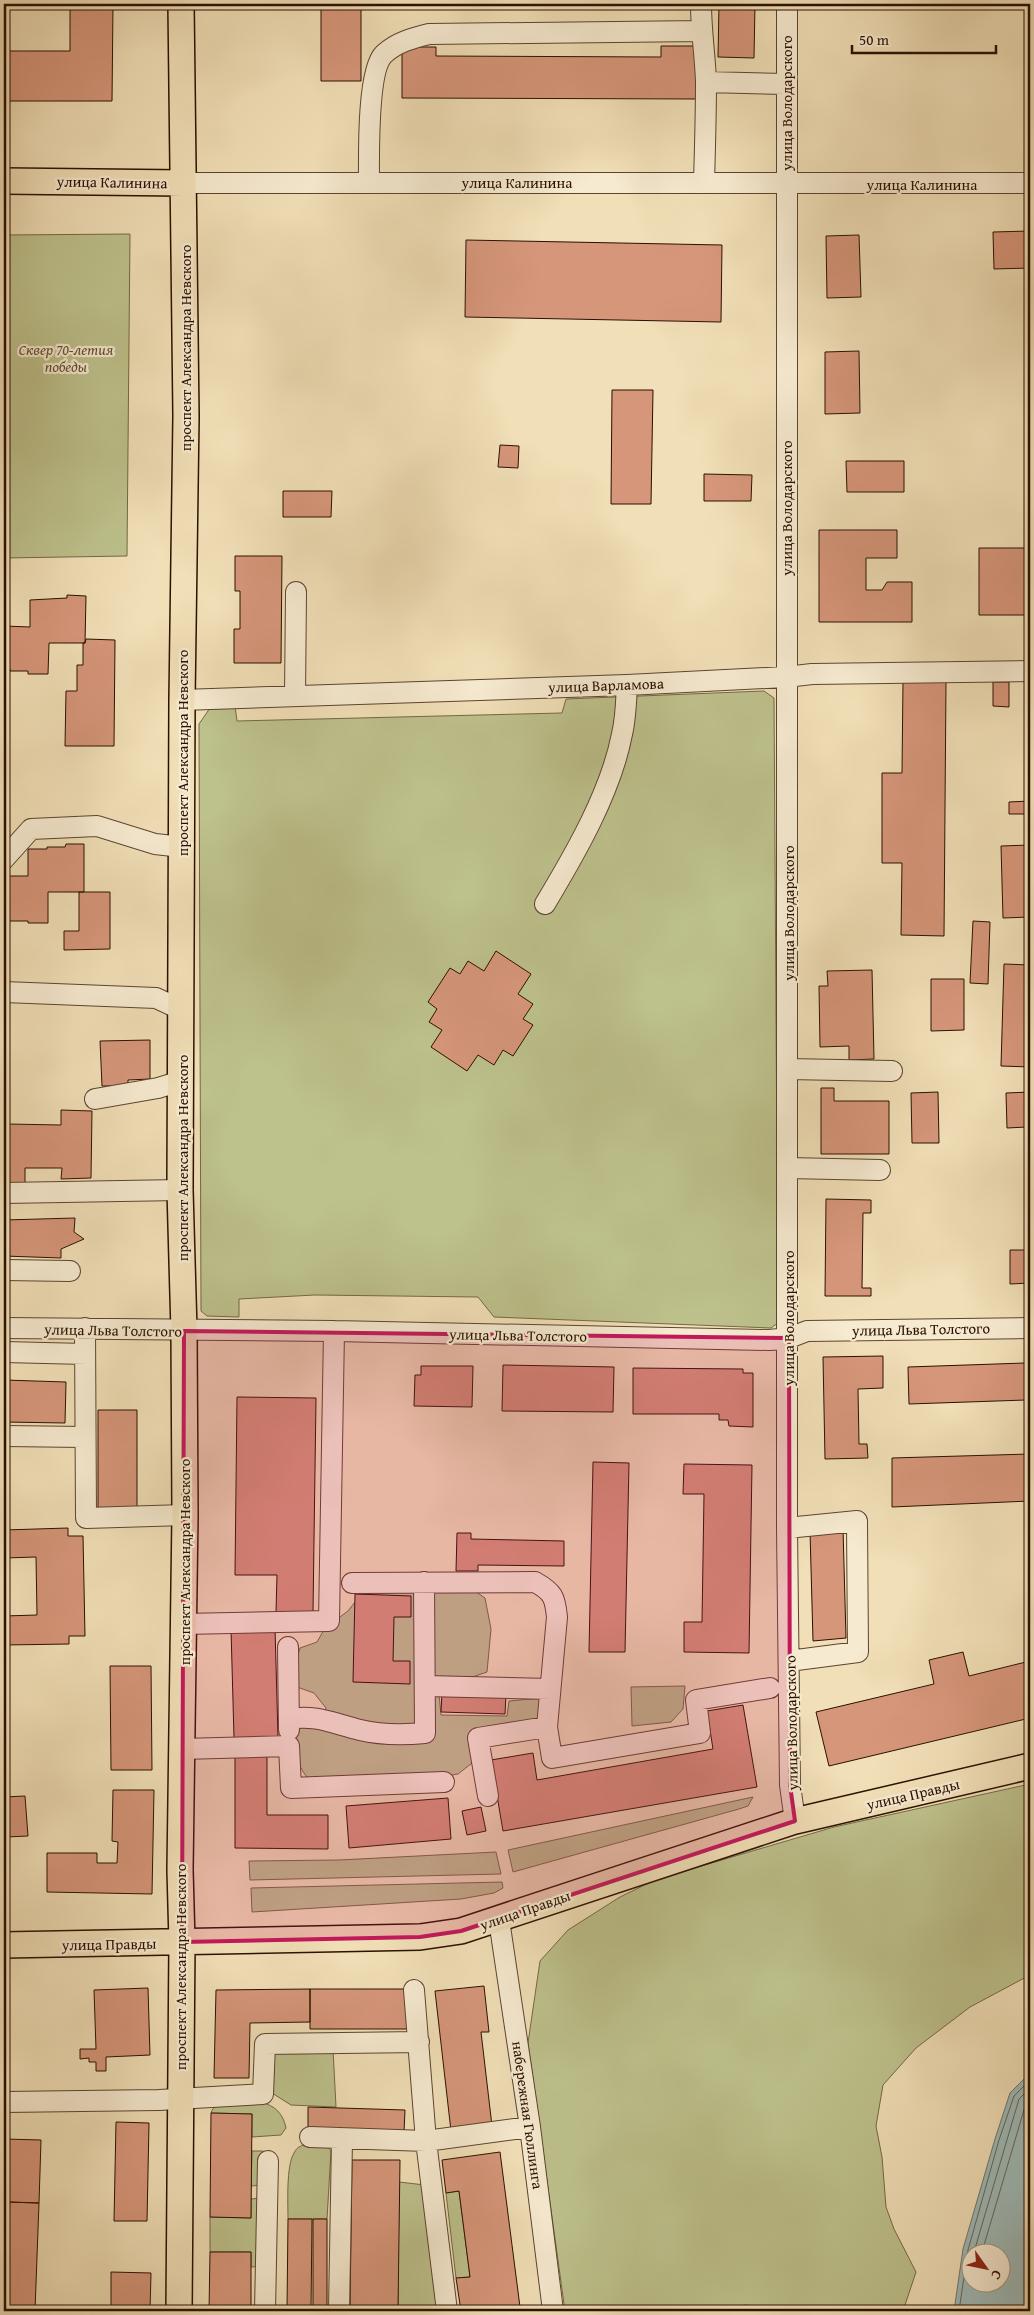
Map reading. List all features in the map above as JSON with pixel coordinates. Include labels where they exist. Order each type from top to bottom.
[{"type":"main road","name":"проспект Александра Невского","points":[[179,2311],[182,1942],[180,1870],[184,1515],[184,1331],[180,1190],[182,700],[186,416],[182,4]]},
{"type":"main road","name":"улица Калинина","points":[[4,181],[183,183]]},
{"type":"main road","name":"улица Правды","points":[[4,1945],[420,1937],[461,1931],[500,1920],[795,1821],[1030,1766]]},
{"type":"street","points":[[701,4],[701,31],[705,51],[706,82],[704,182]]},
{"type":"street","name":"улица Володарского","points":[[787,4],[786,677],[789,1338],[787,1528],[790,1785],[795,1821]]},
{"type":"street","points":[[369,183],[370,108],[376,76],[382,56],[405,40],[429,34],[701,31]]},
{"type":"street","points":[[706,82],[786,84]]},
{"type":"street","name":"улица Калинина","points":[[183,183],[1030,183]]},
{"type":"street","points":[[295,696],[296,592]]},
{"type":"street","name":"улица Варламова","points":[[182,700],[627,685],[812,674],[1030,671]]},
{"type":"street","points":[[545,904],[585,832],[605,786],[622,735],[627,685]]},
{"type":"street","points":[[4,859],[31,829],[97,826],[155,844],[182,847]]},
{"type":"street","points":[[4,992],[156,998],[182,1010]]},
{"type":"street","points":[[788,1069],[892,1071]]},
{"type":"street","points":[[95,1099],[158,1088],[181,1081]]},
{"type":"street","points":[[788,1168],[880,1170]]},
{"type":"street","points":[[4,1194],[180,1190]]},
{"type":"street","points":[[4,1270],[70,1271]]},
{"type":"street","name":"улица Льва Толстого","points":[[4,1328],[769,1340],[789,1338],[807,1332],[1030,1328]]},
{"type":"street","points":[[85,1328],[86,1518],[184,1515]]},
{"type":"street","points":[[183,1624],[329,1621],[334,1332]]},
{"type":"street","points":[[4,1352],[85,1354]]},
{"type":"street","points":[[4,1436],[85,1437]]},
{"type":"street","points":[[787,1528],[857,1521],[858,1652],[789,1660]]},
{"type":"street","points":[[352,1582],[535,1582],[547,1588],[555,1599],[557,1616],[547,1727],[552,1758],[700,1732],[696,1700],[770,1688]]},
{"type":"street","points":[[289,1719],[303,1716],[323,1718],[361,1730],[391,1734],[425,1733],[424,1582]]},
{"type":"street","points":[[288,1647],[291,1788],[444,1782]]},
{"type":"street","points":[[426,1686],[550,1689]]},
{"type":"street","points":[[488,1796],[478,1738],[547,1727]]},
{"type":"street","points":[[182,1749],[289,1746]]},
{"type":"street","name":"набережная Гюллинга","points":[[500,1920],[530,2127],[552,2311]]},
{"type":"street","points":[[414,1990],[426,2142],[447,2311]]},
{"type":"street","points":[[4,2102],[263,2094],[265,2044],[419,2042]]},
{"type":"street","points":[[310,2137],[426,2142],[530,2127]]},
{"type":"street","points":[[339,2311],[342,2138]]},
{"type":"street","points":[[265,2311],[268,2161]]},
{"type":"highlighted area","points":[[184,1331],[789,1338],[790,1785],[795,1821],[461,1931],[420,1937],[182,1942]]},
{"type":"green space","name":"Сквер 70-летия победы","points":[[130,234],[127,556],[4,558],[4,235]]},
{"type":"green space","points":[[764,691],[774,698],[778,1323],[771,1328],[494,1317],[478,1297],[315,1295],[239,1299],[239,1317],[207,1316],[201,1311],[199,724],[210,708],[235,706],[237,721],[562,713],[566,699]]},
{"type":"green space","points":[[469,1587],[485,1598],[491,1629],[487,1672],[461,1681],[439,1694],[441,1715],[507,1716],[509,1701],[541,1698],[542,1720],[477,1732],[476,1760],[458,1774],[435,1778],[310,1781],[301,1768],[296,1755],[297,1725],[320,1726],[326,1708],[314,1693],[297,1687],[297,1659],[300,1648],[317,1642],[325,1628],[348,1611],[366,1588]]},
{"type":"green space","points":[[685,1686],[683,1709],[671,1722],[632,1726],[631,1687]]},
{"type":"green space","points":[[1030,1784],[1030,1975],[970,2007],[916,2048],[883,2085],[876,2126],[882,2157],[886,2207],[894,2229],[916,2272],[905,2305],[894,2311],[749,2311],[748,2305],[688,2309],[687,2311],[565,2311],[528,2043],[540,1961],[568,1930],[620,1897],[657,1879],[834,1827]]},
{"type":"green space","points":[[753,1797],[748,1806],[739,1809],[513,1872],[508,1850]]},
{"type":"green space","points":[[496,1852],[501,1874],[250,1880],[249,1861],[339,1860]]},
{"type":"green space","points":[[502,1882],[503,1888],[494,1893],[461,1899],[252,1912],[251,1888]]},
{"type":"green space","points":[[333,2049],[336,2107],[291,2105],[272,2093],[274,2050]]},
{"type":"green space","points":[[225,2102],[261,2102],[274,2108],[280,2114],[286,2128],[281,2135],[252,2137],[252,2114],[211,2113],[214,2108]]},
{"type":"green space","points":[[310,2144],[327,2146],[331,2151],[327,2219],[288,2219],[288,2185],[291,2159],[299,2147]]},
{"type":"green space","points":[[252,2151],[263,2151],[263,2185],[251,2186]]},
{"type":"green space","points":[[399,2182],[425,2185],[439,2309],[398,2311]]},
{"type":"green space","points":[[459,2191],[470,2277],[456,2278],[446,2193]]},
{"type":"green space","points":[[262,2198],[262,2266],[251,2267],[251,2252],[210,2252],[210,2217],[251,2218],[251,2199]]},
{"type":"water","points":[[1030,2073],[1030,2311],[954,2311],[962,2256],[962,2292],[1012,2292],[1012,2242],[965,2242],[1010,2093]]},
{"type":"building","points":[[70,4],[113,4],[112,101],[4,101],[4,51],[70,51]]},
{"type":"building","points":[[321,4],[361,4],[361,81],[321,81]]},
{"type":"building","points":[[719,4],[755,4],[754,58],[718,57]]},
{"type":"building","points":[[661,46],[699,46],[699,99],[402,98],[402,47],[436,47],[436,56],[661,57]]},
{"type":"building","points":[[1030,231],[1030,268],[994,269],[993,232]]},
{"type":"building","points":[[859,235],[861,297],[827,298],[826,236]]},
{"type":"building","points":[[466,240],[722,245],[721,322],[465,317]]},
{"type":"building","points":[[859,351],[860,413],[825,414],[825,352]]},
{"type":"building","points":[[612,390],[653,390],[651,504],[611,504]]},
{"type":"building","points":[[500,445],[519,446],[518,468],[498,467]]},
{"type":"building","points":[[846,461],[904,461],[904,492],[847,492]]},
{"type":"building","points":[[704,474],[752,475],[751,501],[704,501]]},
{"type":"building","points":[[283,491],[332,491],[331,517],[283,517]]},
{"type":"building","points":[[819,530],[897,530],[897,558],[866,558],[866,590],[882,590],[887,582],[912,582],[912,622],[819,622]]},
{"type":"building","points":[[979,548],[1030,548],[1030,615],[979,615]]},
{"type":"building","points":[[235,556],[282,556],[281,663],[234,663],[234,629],[240,629],[240,591],[235,591]]},
{"type":"building","points":[[67,595],[86,596],[85,643],[49,643],[48,674],[28,674],[28,671],[10,671],[10,669],[4,668],[4,626],[30,627],[30,600],[67,598]]},
{"type":"building","points":[[86,639],[115,640],[114,746],[65,746],[66,691],[77,691],[77,665],[83,665],[83,643],[85,643]]},
{"type":"building","points":[[903,681],[946,682],[944,936],[901,935],[902,863],[882,863],[882,773],[902,773]]},
{"type":"building","points":[[993,682],[1009,682],[1009,707],[993,706]]},
{"type":"building","points":[[1025,714],[1030,714],[1030,769],[1027,769]]},
{"type":"building","points":[[1030,801],[1030,814],[1009,814],[1009,802]]},
{"type":"building","points":[[66,844],[84,844],[84,892],[48,892],[48,923],[9,921],[9,918],[4,918],[4,876],[28,876],[28,849],[65,847]]},
{"type":"building","points":[[1030,845],[1030,917],[1003,918],[1001,846]]},
{"type":"building","points":[[79,892],[110,892],[110,949],[64,950],[64,931],[79,931]]},
{"type":"building","points":[[973,921],[990,922],[988,984],[970,983]]},
{"type":"building","points":[[496,951],[531,974],[518,994],[533,1004],[523,1019],[533,1025],[513,1056],[503,1050],[494,1065],[478,1055],[467,1071],[431,1047],[442,1030],[429,1022],[437,1009],[428,1002],[450,968],[460,974],[468,961],[484,971]]},
{"type":"building","points":[[1004,964],[1030,965],[1030,1067],[1001,1066]]},
{"type":"building","points":[[872,970],[874,1059],[849,1060],[849,1046],[820,1047],[819,986],[828,986],[827,971]]},
{"type":"building","points":[[931,979],[964,979],[964,1030],[931,1031]]},
{"type":"building","points":[[150,1040],[150,1079],[128,1080],[128,1089],[111,1089],[111,1086],[102,1086],[100,1041]]},
{"type":"building","points":[[821,1088],[834,1088],[834,1101],[889,1101],[889,1154],[821,1154]]},
{"type":"building","points":[[938,1092],[939,1143],[912,1143],[911,1093]]},
{"type":"building","points":[[1030,1092],[1030,1122],[1027,1122],[1027,1127],[1007,1128],[1006,1093]]},
{"type":"building","points":[[61,1110],[92,1111],[91,1178],[61,1179],[62,1168],[25,1168],[25,1188],[4,1188],[4,1145],[7,1145],[7,1124],[61,1125]]},
{"type":"building","points":[[826,1199],[871,1200],[871,1213],[863,1213],[862,1288],[871,1288],[871,1296],[825,1296]]},
{"type":"building","points":[[75,1218],[74,1232],[84,1239],[61,1249],[61,1258],[4,1256],[4,1220]]},
{"type":"building","points":[[1010,1250],[1030,1250],[1030,1283],[1010,1284]]},
{"type":"building","points":[[883,1356],[883,1388],[858,1389],[859,1444],[867,1444],[868,1458],[825,1459],[823,1357]]},
{"type":"building","points":[[1025,1363],[1026,1400],[909,1404],[908,1367]]},
{"type":"building","points":[[503,1365],[614,1367],[613,1412],[502,1411]]},
{"type":"building","points":[[421,1366],[473,1366],[472,1407],[414,1406],[415,1375],[421,1375]]},
{"type":"building","points":[[633,1368],[743,1369],[743,1373],[753,1373],[753,1427],[729,1426],[728,1420],[719,1420],[719,1414],[633,1414]]},
{"type":"building","points":[[4,1380],[66,1382],[65,1423],[4,1422]]},
{"type":"building","points":[[237,1397],[316,1398],[313,1612],[276,1612],[277,1575],[235,1575]]},
{"type":"building","points":[[98,1410],[137,1410],[137,1510],[98,1510]]},
{"type":"building","points":[[1030,1454],[1030,1501],[892,1507],[892,1458]]},
{"type":"building","points":[[593,1462],[629,1463],[625,1652],[589,1652]]},
{"type":"building","points":[[684,1464],[752,1465],[749,1653],[684,1652],[684,1622],[702,1622],[704,1494],[683,1494]]},
{"type":"building","points":[[68,1528],[68,1536],[83,1536],[85,1636],[69,1636],[69,1644],[4,1645],[4,1616],[37,1615],[36,1557],[4,1558],[4,1530]]},
{"type":"building","points":[[843,1529],[846,1638],[813,1641],[810,1531]]},
{"type":"building","points":[[457,1533],[471,1533],[471,1539],[564,1541],[564,1566],[478,1565],[478,1571],[456,1571]]},
{"type":"building","points":[[355,1594],[411,1596],[411,1617],[394,1617],[393,1661],[410,1661],[410,1684],[353,1682]]},
{"type":"building","points":[[275,1628],[278,1737],[234,1738],[231,1629]]},
{"type":"building","points":[[963,1652],[969,1676],[1030,1661],[1030,1718],[829,1766],[816,1712],[934,1684],[929,1660]]},
{"type":"building","points":[[110,1666],[151,1666],[152,1770],[111,1770]]},
{"type":"building","points":[[442,1692],[506,1694],[505,1714],[441,1712]]},
{"type":"building","points":[[743,1705],[757,1787],[503,1831],[491,1760],[533,1753],[537,1780],[713,1749],[707,1711]]},
{"type":"building","points":[[235,1753],[267,1753],[267,1815],[328,1815],[328,1849],[235,1848]]},
{"type":"building","points":[[113,1790],[154,1790],[152,1894],[47,1892],[47,1853],[97,1853],[97,1863],[117,1863],[118,1842],[112,1841]]},
{"type":"building","points":[[25,1796],[28,1836],[6,1837],[4,1797]]},
{"type":"building","points":[[448,1798],[451,1839],[349,1848],[346,1806]]},
{"type":"building","points":[[481,1807],[486,1831],[467,1835],[462,1811]]},
{"type":"building","points":[[484,1986],[489,2032],[481,2032],[492,2126],[451,2131],[435,1991]]},
{"type":"building","points":[[148,1988],[150,2055],[106,2057],[106,2071],[96,2071],[96,2062],[89,2062],[89,2058],[80,2059],[80,2049],[96,2049],[94,1990]]},
{"type":"building","points":[[310,1989],[310,2022],[250,2023],[249,2078],[214,2078],[216,1990]]},
{"type":"building","points":[[310,1989],[410,1989],[410,2029],[310,2029]]},
{"type":"building","points":[[308,2107],[405,2110],[404,2132],[308,2129]]},
{"type":"building","points":[[211,2113],[252,2114],[251,2218],[210,2217]]},
{"type":"building","points":[[116,2122],[149,2123],[147,2221],[114,2221]]},
{"type":"building","points":[[4,2139],[41,2140],[39,2203],[4,2202]]},
{"type":"building","points":[[500,2152],[520,2307],[461,2311],[456,2278],[470,2277],[459,2191],[446,2193],[442,2160]]},
{"type":"building","points":[[352,2160],[400,2160],[398,2311],[350,2311]]},
{"type":"building","points":[[9,2202],[39,2203],[35,2311],[4,2311]]},
{"type":"building","points":[[288,2219],[312,2219],[311,2311],[287,2311]]},
{"type":"building","points":[[313,2219],[327,2219],[327,2311],[313,2311]]},
{"type":"building","points":[[210,2252],[251,2252],[251,2311],[209,2311]]},
{"type":"building","points":[[111,2272],[151,2273],[150,2311],[111,2311]]}]
